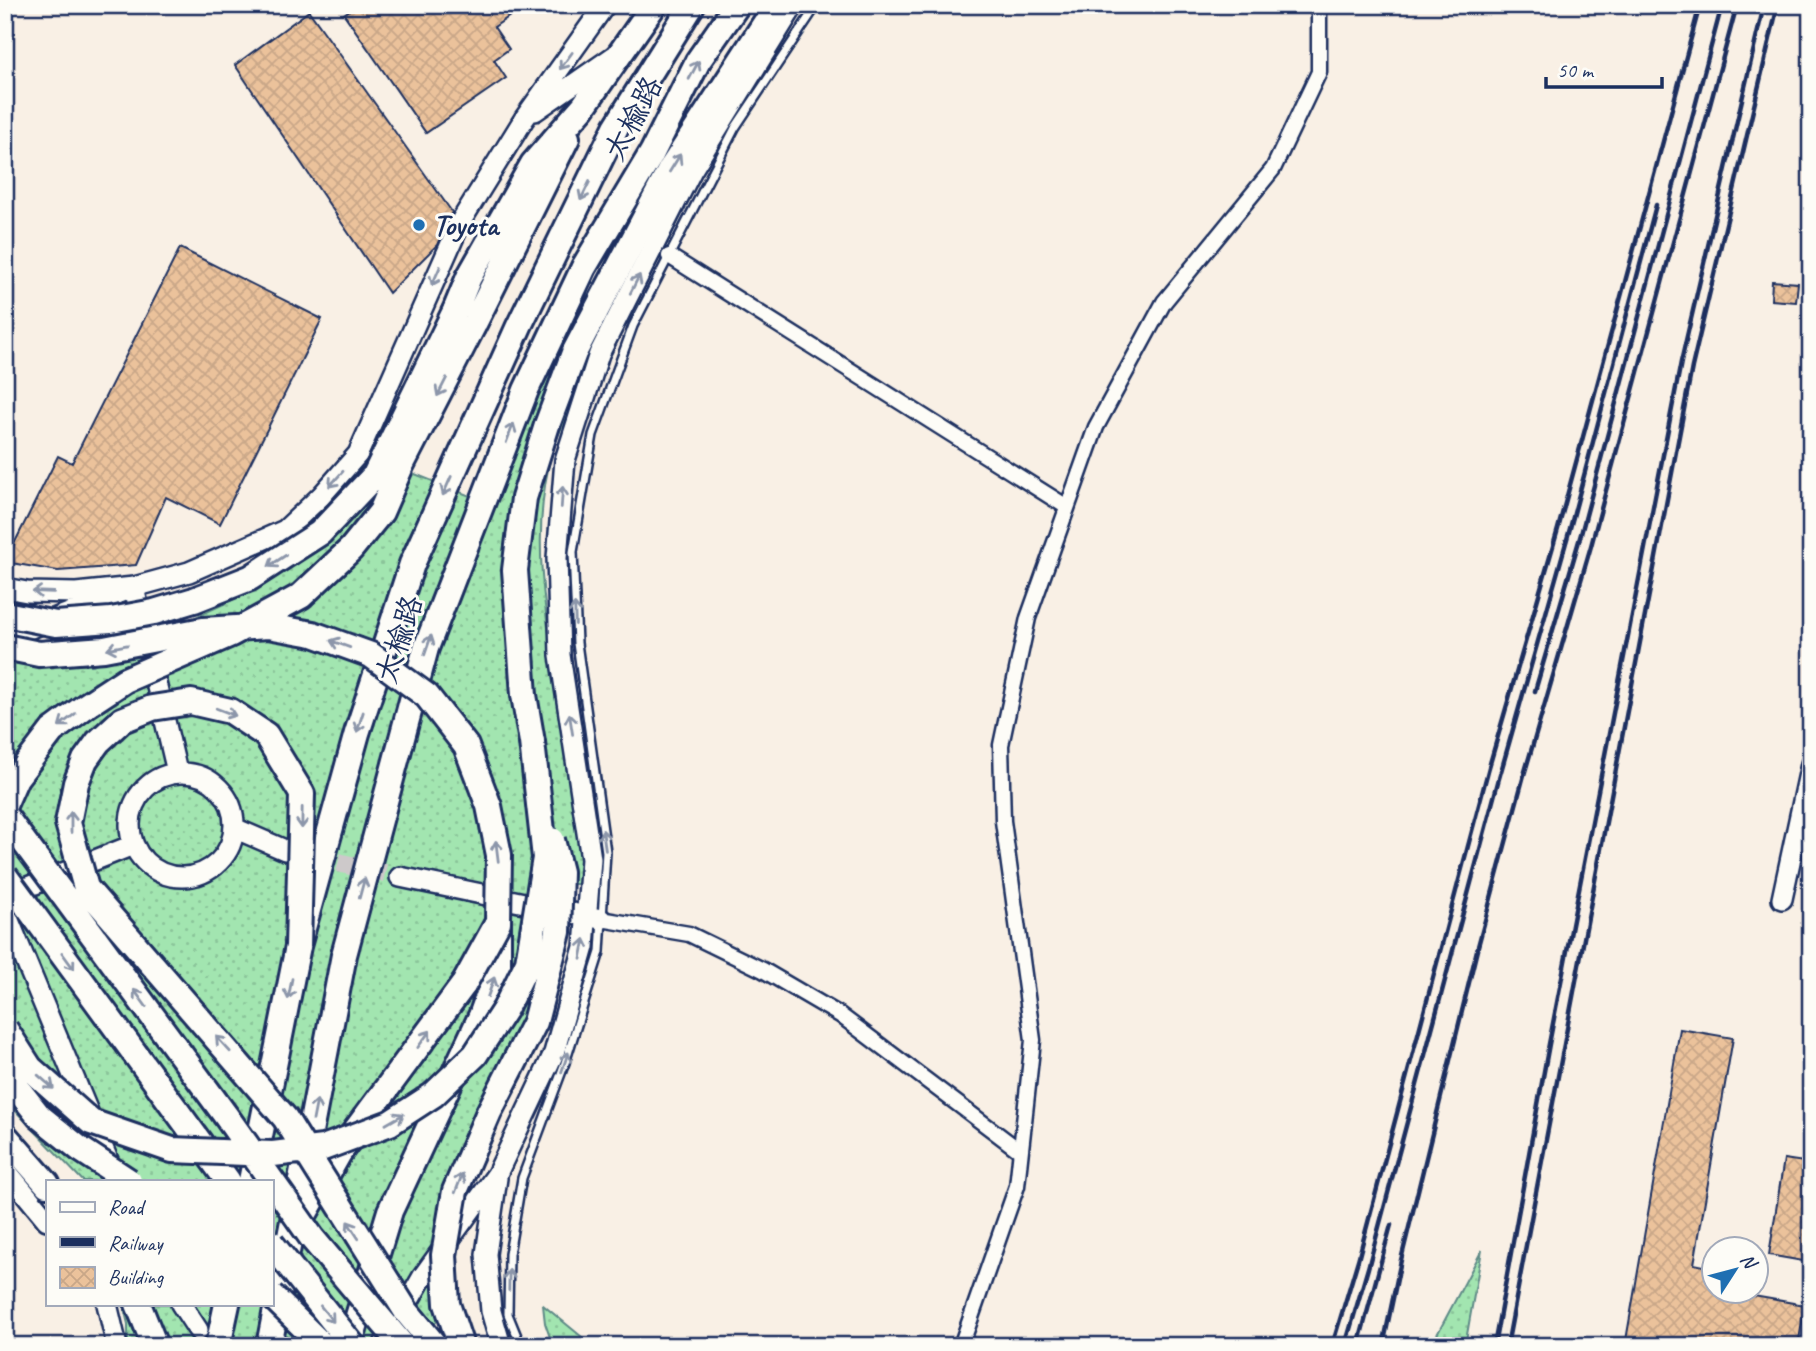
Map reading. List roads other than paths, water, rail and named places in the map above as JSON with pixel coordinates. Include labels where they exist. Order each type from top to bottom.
[{"type":"highway","points":[[5,803],[16,778],[52,731],[125,680],[231,634],[301,596],[351,549],[381,513],[464,319],[469,277],[533,164],[583,107],[654,5]]},
{"type":"highway","name":"太榆路","points":[[251,1180],[299,946],[357,733],[412,564],[519,326],[616,127],[692,5]]},
{"type":"highway","name":"太榆路","points":[[269,1346],[281,1241],[344,955],[426,648],[526,390],[584,267],[652,153],[698,61],[737,5]]},
{"type":"highway","points":[[5,1029],[30,1068],[92,1122],[173,1150],[273,1154],[323,1149],[390,1123],[433,1095],[475,1055],[505,1009],[528,962],[545,858],[524,695],[516,570],[524,498],[547,425],[574,354],[670,170],[777,5]]},
{"type":"highway","points":[[5,614],[56,624],[111,620],[154,612],[194,600],[250,578],[320,533],[375,475],[464,319]]},
{"type":"highway","points":[[5,647],[40,654],[104,649],[203,630],[268,626],[313,634],[371,655],[427,696],[466,746],[489,806],[499,855],[498,969],[481,1016],[390,1212],[351,1346]]},
{"type":"highway","points":[[299,946],[302,794],[266,735],[230,711],[191,702],[152,708],[122,720],[98,742],[85,760],[76,783],[68,823],[86,888],[285,1118],[406,1311],[435,1346]]},
{"type":"highway","points":[[461,1346],[447,1304],[444,1255],[455,1191],[489,1112],[536,1022],[558,932],[560,872],[535,774]]},
{"type":"highway","points":[[5,816],[271,1180]]},
{"type":"highway","points":[[5,876],[227,1180]]},
{"type":"highway","points":[[351,1346],[281,1241],[339,1153],[464,984],[498,922]]},
{"type":"highway","points":[[5,1073],[39,1116],[80,1149],[127,1180]]},
{"type":"highway","points":[[5,1136],[46,1183]]},
{"type":"highway","points":[[273,1183],[312,1238],[403,1346]]},
{"type":"highway","points":[[273,1297],[323,1346]]},
{"type":"highway","points":[[139,1306],[155,1346]]},
{"type":"highway","points":[[218,1346],[227,1306]]},
{"type":"main road","points":[[5,641],[16,634],[134,587],[189,572],[285,530],[321,496],[358,454],[461,222],[524,119],[606,5]]},
{"type":"main road","points":[[383,1346],[423,1276],[497,1174],[554,1053],[595,918],[592,859],[560,655],[557,558],[565,460],[605,341],[692,170],[794,5]]},
{"type":"main road","points":[[524,119],[623,49]]},
{"type":"main road","points":[[5,588],[27,592],[76,593],[134,587]]},
{"type":"main road","points":[[134,587],[177,772]]},
{"type":"main road","points":[[1782,899],[1811,764]]},
{"type":"main road","points":[[177,772],[195,774],[211,781],[225,794],[232,810],[234,828],[230,845],[221,860],[207,871],[191,877],[173,877],[157,871],[143,860],[133,845],[130,813],[136,797],[154,780],[177,772]]},
{"type":"main road","points":[[234,828],[285,850]]},
{"type":"main road","points":[[5,896],[133,845]]},
{"type":"main road","points":[[400,877],[595,918]]},
{"type":"main road","points":[[5,911],[117,1180]]},
{"type":"main road","points":[[5,1169],[46,1219]]},
{"type":"main road","points":[[497,1174],[486,1254],[491,1311],[501,1346]]},
{"type":"main road","points":[[107,1306],[117,1346]]},
{"type":"main road","points":[[182,1306],[198,1330]]},
{"type":"street","points":[[961,1346],[1017,1186],[1032,1040],[1003,821],[1000,745],[1028,618],[1096,427],[1164,302],[1273,169],[1320,72],[1319,5]]},
{"type":"street","points":[[669,256],[1068,507]]},
{"type":"street","points":[[595,918],[689,934],[763,970],[840,1015],[1020,1151]]},
{"type":"lane","points":[[521,1346],[508,1314],[509,1254],[522,1178],[565,1063],[600,952],[595,918],[606,852],[577,643],[573,552],[593,435],[633,326],[735,128],[817,5]]},
{"type":"tunnel","points":[[310,856],[400,877]]},
{"type":"railway","points":[[1332,1346],[1358,1260],[1489,767],[1558,529],[1700,5]]},
{"type":"railway","points":[[1535,691],[1581,534],[1722,5]]},
{"type":"railway","points":[[1383,1346],[1401,1260],[1477,950],[1524,775],[1591,546],[1737,5]]},
{"type":"railway","points":[[1494,1346],[1549,1044],[1681,362],[1764,5]]},
{"type":"railway","points":[[1507,1346],[1692,367],[1778,5]]},
{"type":"railway","points":[[1345,1346],[1656,205]]},
{"type":"railway","points":[[1358,1346],[1391,1225]]},
{"type":"place","name":"Toyota","points":[[419,225]]}]
